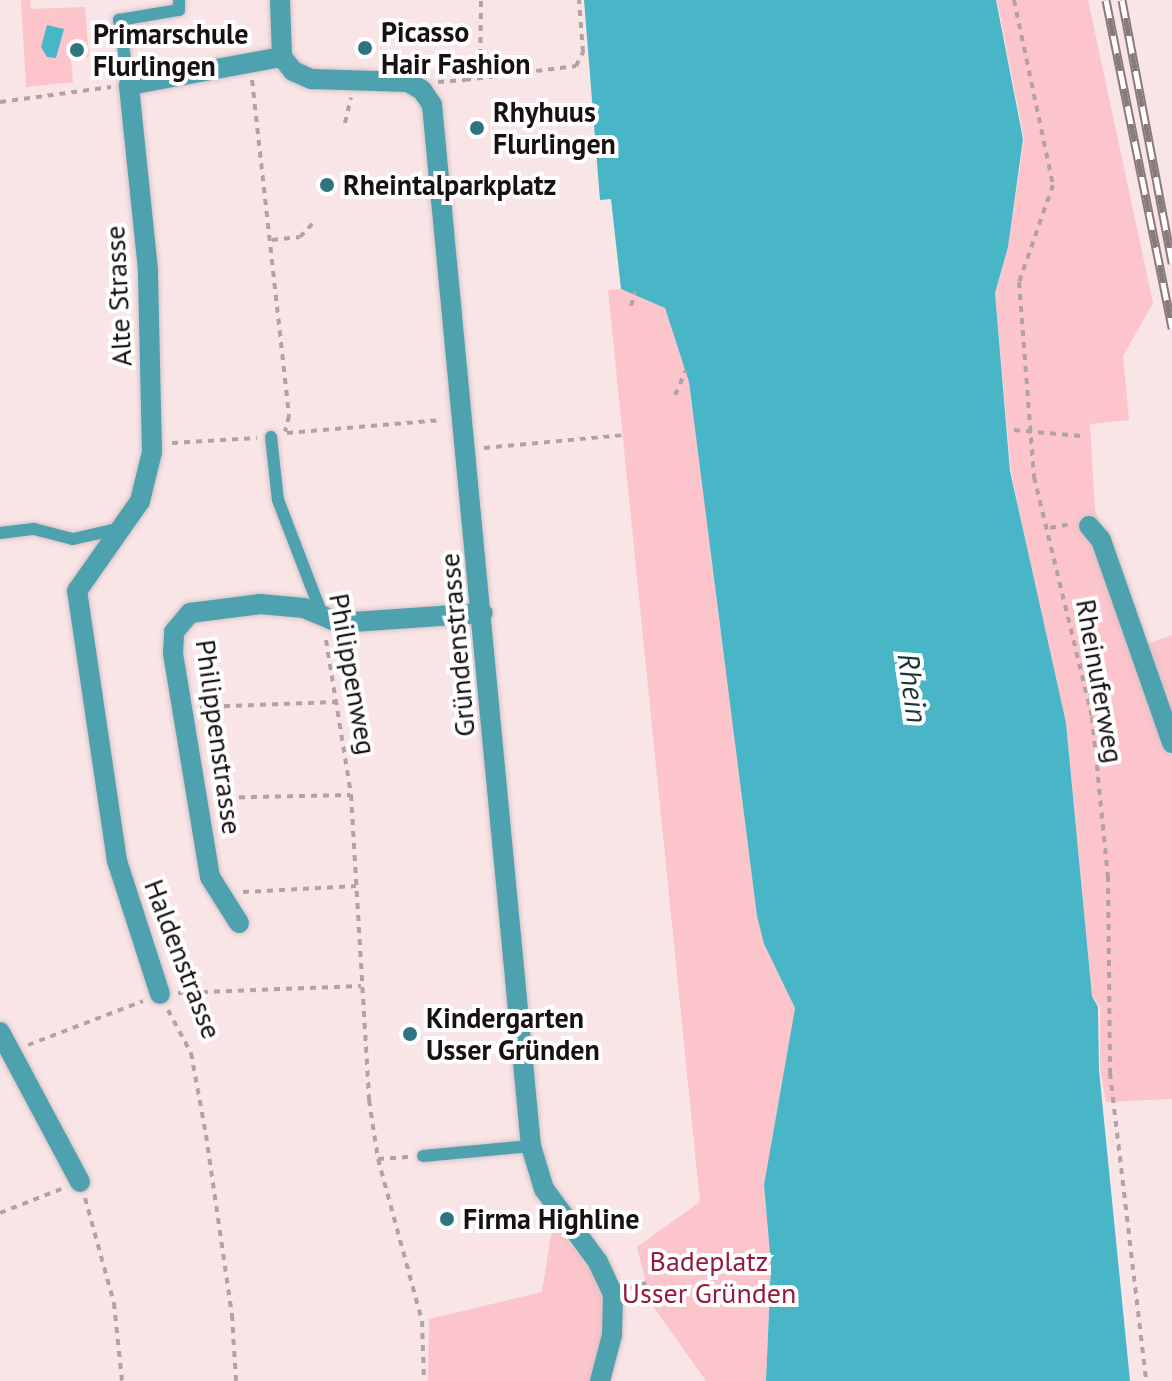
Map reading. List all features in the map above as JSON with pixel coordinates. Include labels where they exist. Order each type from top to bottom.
[{"type":"street","points":[[280,0],[282,57],[293,71],[311,79],[415,84]]},
{"type":"street","points":[[129,85],[282,57]]},
{"type":"street","name":"Gründenstrasse","points":[[415,84],[432,105],[463,449],[483,613],[531,1146],[544,1189],[598,1262],[613,1294],[615,1316],[600,1381]]},
{"type":"street","name":"Alte Strasse","points":[[123,525],[148,478],[151,417],[148,270],[129,85]]},
{"type":"street","name":"Haldenstrasse","points":[[123,525],[77,591],[78,623],[117,861],[160,994]]},
{"type":"street","points":[[1089,526],[1101,540],[1172,743]]},
{"type":"street","name":"Philippenstrasse","points":[[239,923],[213,885],[182,707],[174,632],[190,613],[283,604],[339,623],[483,613]]},
{"type":"street","points":[[0,1032],[80,1182]]},
{"type":"lane","points":[[129,85],[119,20],[179,10],[179,0]]},
{"type":"lane","name":"Philippenweg","points":[[271,437],[278,500],[323,618]]},
{"type":"lane","points":[[0,533],[34,529],[73,539],[123,525]]},
{"type":"lane","points":[[423,1156],[531,1146]]},
{"type":"path","points":[[465,80],[480,67],[483,57],[481,0]]},
{"type":"path","points":[[415,84],[576,66],[583,52],[579,0]]},
{"type":"path","name":"Rheinuferweg","points":[[1014,0],[1053,185],[1019,282],[1029,429],[1034,477],[1050,528],[1092,717],[1108,876],[1110,1073],[1146,1381]]},
{"type":"path","points":[[249,62],[272,240],[289,416],[285,433]]},
{"type":"path","points":[[0,102],[129,85]]},
{"type":"path","points":[[272,240],[300,237],[312,224]]},
{"type":"path","points":[[631,306],[635,292]]},
{"type":"path","points":[[675,395],[686,370]]},
{"type":"path","points":[[151,417],[174,445],[271,437],[285,433],[298,436],[462,418]]},
{"type":"path","points":[[1014,430],[1081,436]]},
{"type":"path","points":[[463,449],[625,435]]},
{"type":"path","name":"Philippenweg","points":[[323,618],[351,795],[369,1100],[378,1159],[422,1321],[424,1381]]},
{"type":"path","points":[[182,707],[336,702]]},
{"type":"path","points":[[197,798],[351,795]]},
{"type":"path","points":[[272,891],[356,886]]},
{"type":"path","points":[[11,1052],[160,994],[362,985]]},
{"type":"path","name":"Haldenstrasse","points":[[160,994],[191,1053],[230,1301],[236,1381]]},
{"type":"path","points":[[378,1159],[423,1156]]},
{"type":"path","points":[[0,1213],[80,1182],[114,1303],[122,1381]]},
{"type":"green space","points":[[21,0],[30,0],[31,9],[85,7],[89,57],[71,59],[73,82],[26,87]]},
{"type":"green space","points":[[997,0],[1088,0],[1153,303],[1123,356],[1129,420],[1090,424],[1095,510],[1172,726],[1172,1099],[1106,1102],[1100,1069],[1100,1007],[1092,995],[1066,722],[1055,688],[1011,471],[995,293],[1008,247],[1024,139]]},
{"type":"green space","name":"Badeplatz Usser Gründen","points":[[629,288],[665,308],[689,382],[757,916],[764,944],[795,1008],[764,1185],[771,1265],[766,1381],[706,1381],[652,1305],[637,1247],[700,1202],[608,290]]},
{"type":"green space","points":[[1172,635],[1172,718],[1147,644]]},
{"type":"green space","points":[[553,1222],[593,1273],[604,1301],[602,1343],[591,1381],[428,1381],[429,1319],[542,1292]]},
{"type":"water","name":"Rhein","points":[[584,0],[996,0],[1023,139],[1008,247],[995,293],[1010,471],[1066,723],[1092,996],[1098,1007],[1099,1070],[1130,1381],[766,1381],[771,1265],[764,1185],[795,1008],[764,944],[757,916],[689,382],[665,308],[621,289],[611,199],[600,200]]},
{"type":"water","points":[[47,25],[64,29],[56,58],[47,57],[41,47]]},
{"type":"railway","points":[[1106,0],[1172,328]]},
{"type":"railway","points":[[1122,0],[1172,263]]},
{"type":"place","name":"Picasso Hair Fashion","points":[[365,48]]},
{"type":"place","name":"Primarschule Flurlingen","points":[[77,50]]},
{"type":"place","name":"Rhyhuus Flurlingen","points":[[477,128]]},
{"type":"place","name":"Rheintalparkplatz","points":[[327,185]]},
{"type":"place","name":"Kindergarten Usser Gründen","points":[[410,1034]]},
{"type":"place","name":"Firma Highline","points":[[447,1219]]}]
